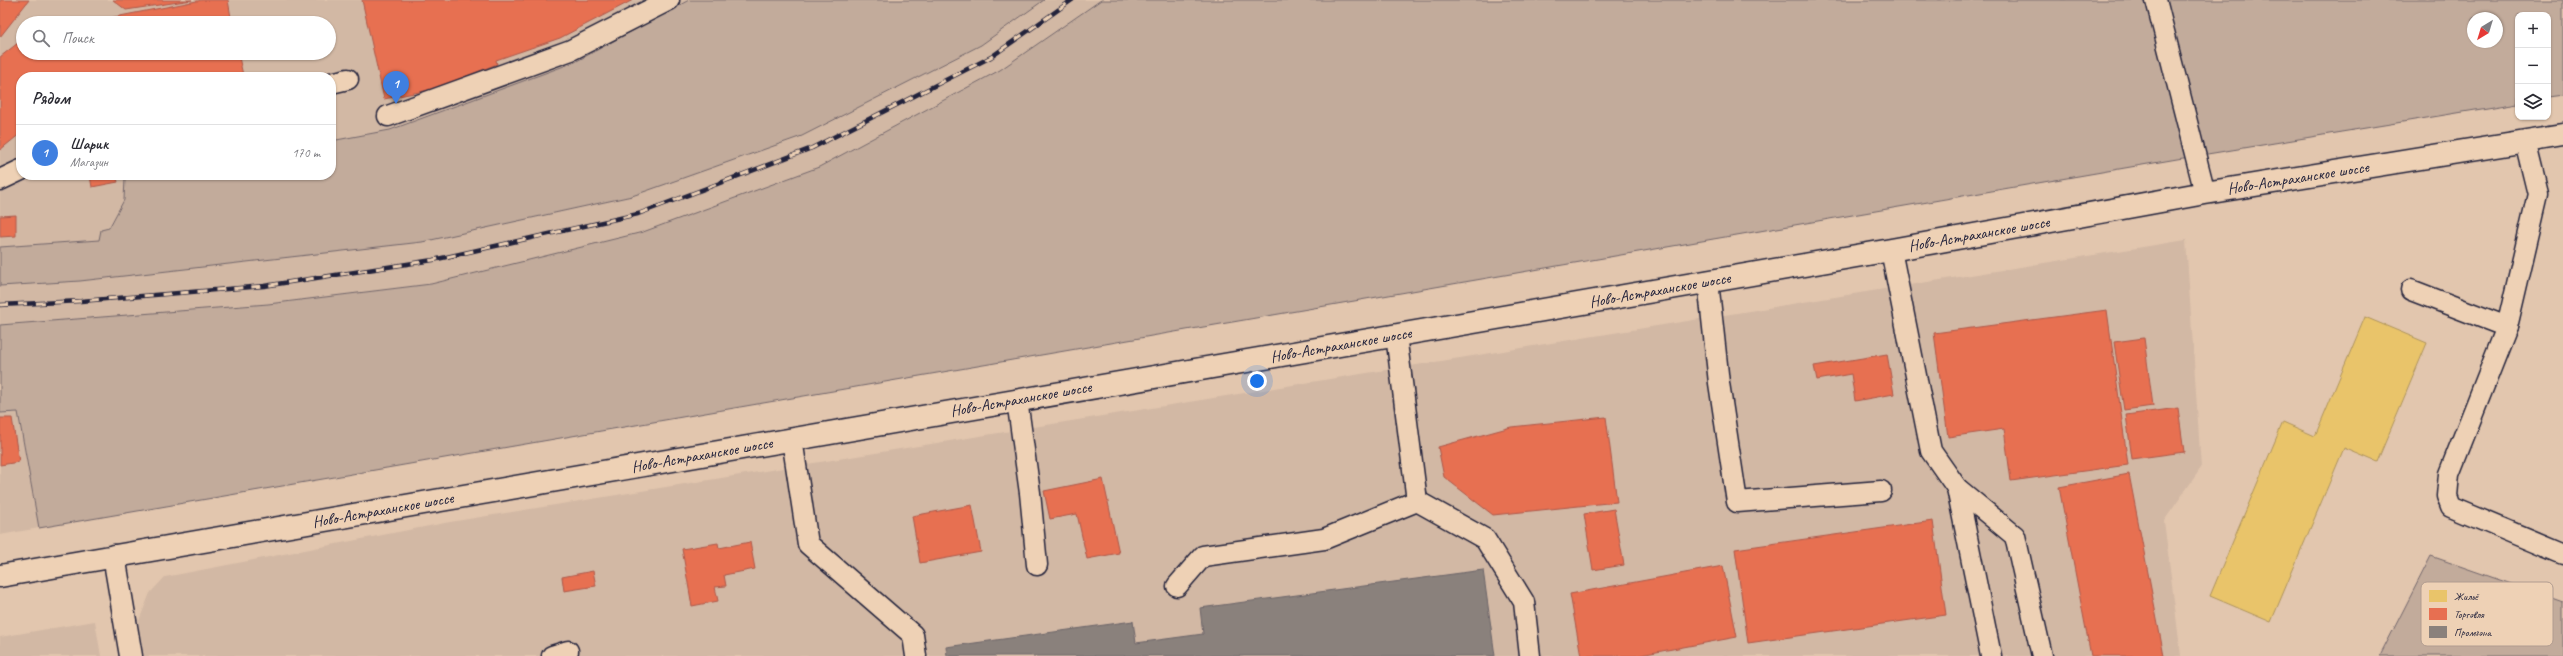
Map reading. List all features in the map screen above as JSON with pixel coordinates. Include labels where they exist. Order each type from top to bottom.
[{"type":"main road","name":"Ново-Астраханское шоссе","points":[[0,576],[1891,250],[2205,193],[2563,135]]},
{"type":"main road","points":[[114,556],[131,656]]},
{"type":"lane","points":[[388,116],[571,50],[668,0]]},
{"type":"lane","points":[[2156,0],[2205,193]]},
{"type":"lane","points":[[2525,141],[2538,194],[2507,327],[2448,474],[2447,496],[2451,507],[2563,554]]},
{"type":"lane","points":[[0,180],[16,172]]},
{"type":"lane","points":[[1891,250],[1931,450],[1957,488],[2015,536],[2042,656]]},
{"type":"lane","points":[[1708,281],[1719,382],[1737,502],[1881,491]]},
{"type":"lane","points":[[2411,290],[2507,327]]},
{"type":"lane","points":[[1396,335],[1417,501]]},
{"type":"lane","points":[[1017,400],[1030,493],[1037,564]]},
{"type":"lane","points":[[792,439],[808,544],[913,635],[916,656]]},
{"type":"lane","points":[[1957,488],[1991,656]]},
{"type":"lane","points":[[1177,586],[1203,556],[1324,539],[1417,501]]},
{"type":"lane","points":[[1417,501],[1485,539],[1524,602],[1530,656]]},
{"type":"shaded area","points":[[0,0],[689,0],[575,62],[390,130],[336,140],[336,72],[16,72],[16,180],[125,180],[124,200],[109,228],[99,240],[0,247]]},
{"type":"shaded area","points":[[689,0],[1044,0],[981,45],[802,136],[632,196],[422,242],[80,281],[0,286],[0,247],[99,240],[101,230],[109,228],[124,200],[125,180],[336,180],[336,140],[390,130],[575,62]]},
{"type":"shaded area","points":[[1044,0],[1101,0],[1000,70],[819,167],[643,232],[431,284],[268,304],[0,325],[0,286],[80,281],[422,242],[632,196],[802,136],[981,45]]},
{"type":"shaded area","points":[[1101,0],[2563,0],[2563,96],[2551,98],[2551,12],[2515,12],[2515,103],[2177,159],[39,528],[18,412],[0,413],[0,325],[268,304],[431,284],[643,232],[819,167],[1000,70]]},
{"type":"shaded area","points":[[2186,240],[2201,468],[2164,521],[2181,656],[144,656],[138,623],[150,593],[165,577],[450,522]]},
{"type":"shaded area","points":[[18,412],[39,528],[0,535],[0,413]]},
{"type":"shaded area","points":[[2431,556],[2506,582],[2421,582],[2421,646],[2553,646],[2553,599],[2563,602],[2563,656],[2380,656]]},
{"type":"shaded area","points":[[95,621],[101,656],[0,656],[0,637]]},
{"type":"building: Жильё","points":[[2365,317],[2427,343],[2377,462],[2344,448],[2271,622],[2210,596],[2283,422],[2315,436]]},
{"type":"building: Торговля","points":[[0,0],[29,0],[16,16],[0,37]]},
{"type":"building: Торговля","points":[[113,0],[192,0],[126,10]]},
{"type":"building: Торговля","points":[[202,0],[228,0],[231,16],[120,16]]},
{"type":"building: Торговля","points":[[362,0],[633,0],[560,38],[496,60],[497,64],[434,89],[384,99]]},
{"type":"building: Торговля","points":[[16,44],[16,60],[240,60],[242,72],[16,72],[16,137],[0,150],[0,57]]},
{"type":"building: Торговля","points":[[91,180],[117,180],[118,182],[92,187]]},
{"type":"building: Торговля","points":[[16,215],[16,236],[0,237],[0,216]]},
{"type":"building: Торговля","points":[[2107,310],[2128,465],[2011,481],[2004,429],[1948,437],[1934,333]]},
{"type":"building: Торговля","points":[[2144,338],[2153,406],[2124,410],[2114,342]]},
{"type":"building: Торговля","points":[[1887,354],[1894,394],[1855,401],[1851,374],[1817,380],[1814,366]]},
{"type":"building: Торговля","points":[[2178,408],[2184,452],[2132,459],[2126,415]]},
{"type":"building: Торговля","points":[[1606,417],[1617,502],[1493,515],[1444,477],[1438,447],[1511,427]]},
{"type":"building: Торговля","points":[[0,418],[12,418],[19,462],[0,465]]},
{"type":"building: Торговля","points":[[2129,474],[2164,656],[2091,656],[2059,487]]},
{"type":"building: Торговля","points":[[1103,479],[1119,553],[1087,559],[1077,514],[1050,519],[1044,491]]},
{"type":"building: Торговля","points":[[972,505],[981,552],[920,563],[912,516]]},
{"type":"building: Торговля","points":[[1614,509],[1624,565],[1593,570],[1584,514]]},
{"type":"building: Торговля","points":[[1933,521],[1946,615],[1748,643],[1735,549]]},
{"type":"building: Торговля","points":[[750,542],[755,569],[724,575],[726,586],[715,587],[718,601],[692,606],[682,549],[718,543],[719,548]]},
{"type":"building: Торговля","points":[[1723,566],[1737,637],[1635,656],[1581,656],[1570,594]]},
{"type":"building: Торговля","points":[[593,571],[596,586],[564,591],[562,577]]},
{"type":"building: Промзона","points":[[1483,570],[1495,656],[947,656],[946,647],[1133,621],[1136,643],[1203,634],[1200,608]]},
{"type":"railway","points":[[0,305],[81,301],[264,286],[433,260],[638,214],[812,148],[991,57],[1072,0]]},
{"type":"place","name":"Шарик","points":[[396,104]]}]
